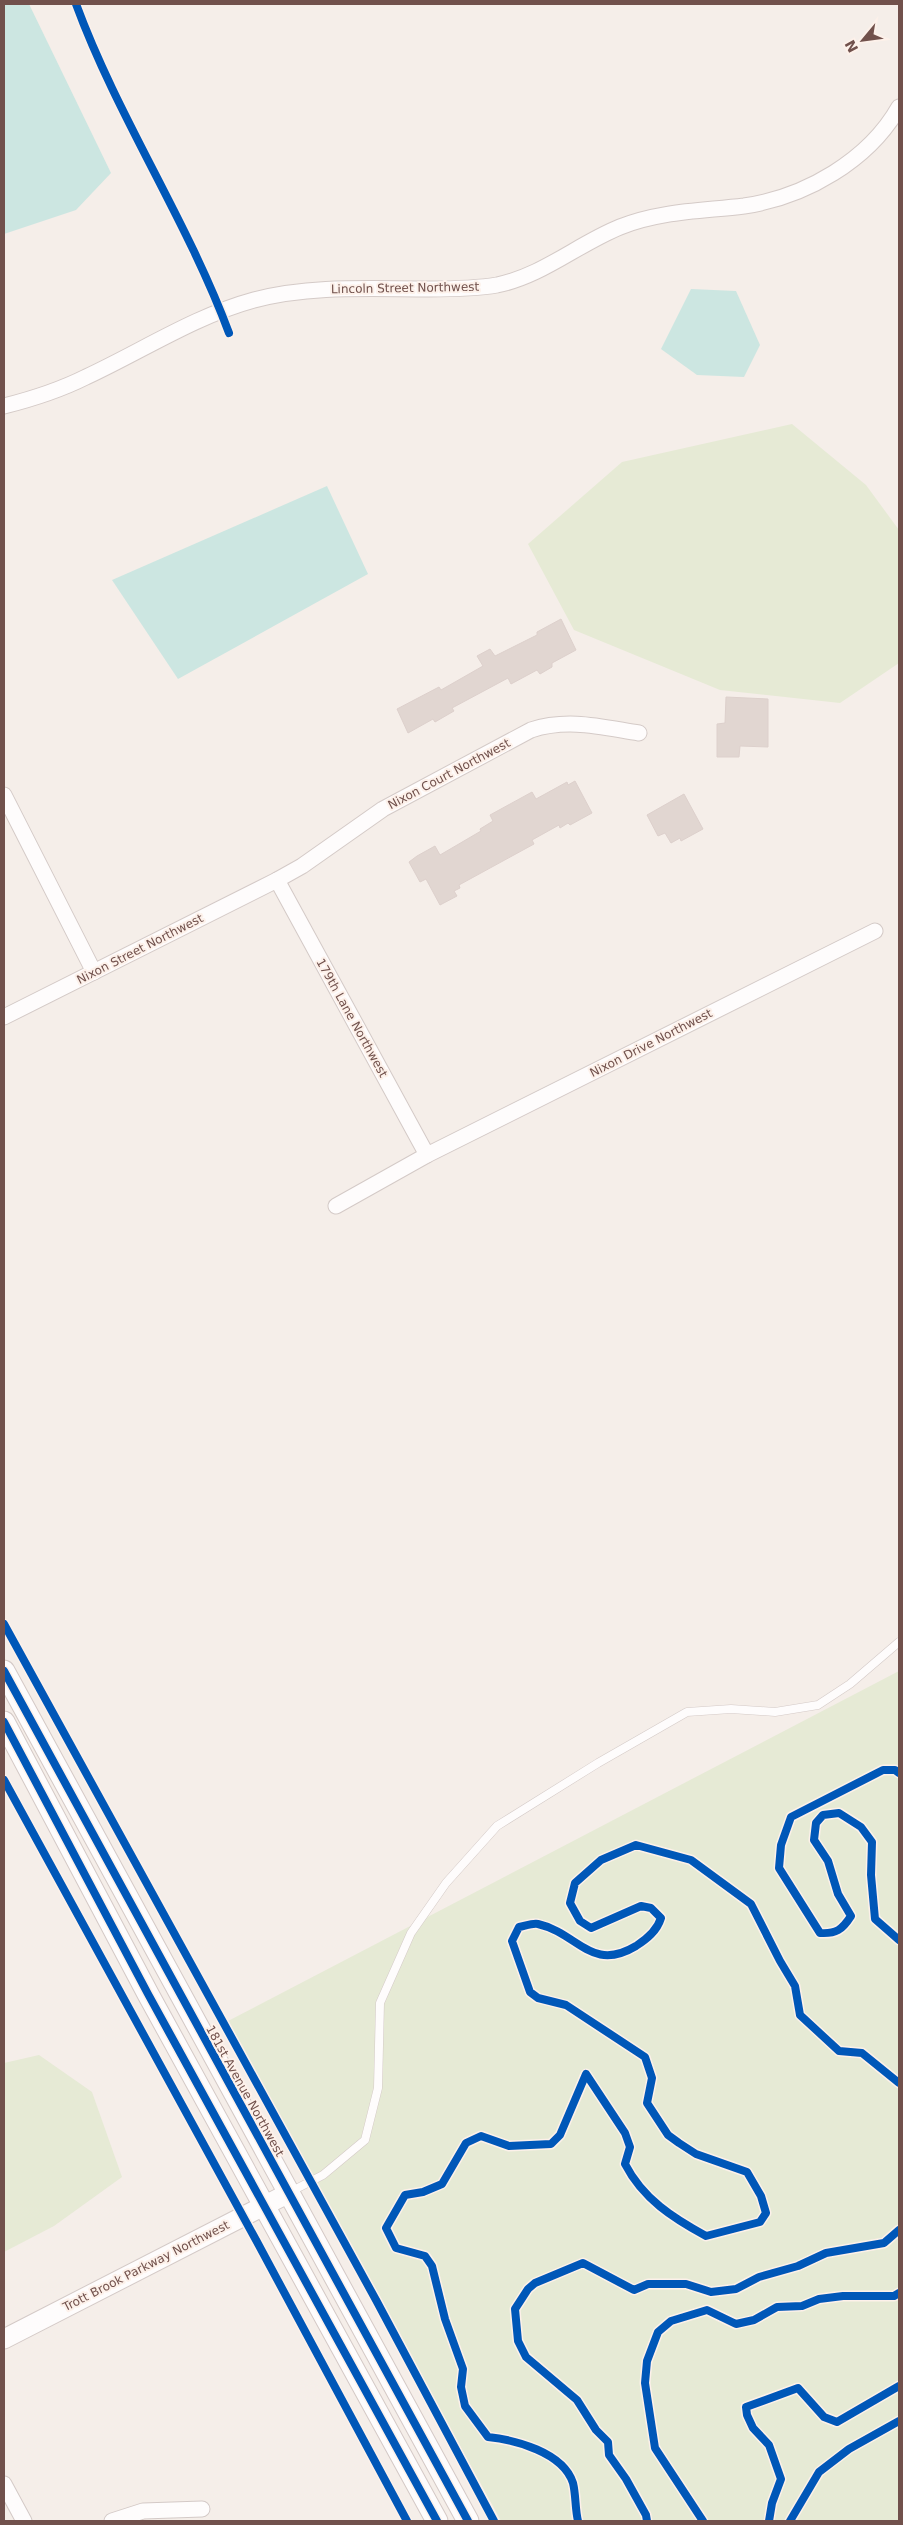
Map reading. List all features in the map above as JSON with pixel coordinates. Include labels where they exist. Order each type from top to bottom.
[{"type":"main road","name":"181st Avenue Northwest","points":[[4,1671],[468,2521]]},
{"type":"main road","points":[[4,1722],[148,1994],[437,2521]]},
{"type":"street","name":"Lincoln Street Northwest","points":[[4,406],[50,393],[85,378],[201,319],[228,307],[256,299],[284,293],[316,290],[464,289],[498,285],[555,262],[619,227],[644,219],[748,205],[783,196],[823,179],[860,155],[888,127],[899,107]]},
{"type":"street","name":"Nixon Court Northwest","points":[[277,880],[302,866],[383,810],[531,730],[549,724],[567,722],[639,733]]},
{"type":"street","points":[[4,795],[94,972]]},
{"type":"street","name":"Nixon Street Northwest","points":[[4,1018],[277,880]]},
{"type":"street","name":"179th Lane Northwest","points":[[277,880],[427,1155]]},
{"type":"street","name":"Nixon Drive Northwest","points":[[427,1155],[875,931]]},
{"type":"street","points":[[336,1206],[427,1155]]},
{"type":"street","name":"Trott Brook Parkway Northwest","points":[[4,2339],[289,2193]]},
{"type":"street","points":[[4,2484],[24,2521]]},
{"type":"street","points":[[112,2521],[143,2511],[202,2508]]},
{"type":"lane","points":[[289,2193],[323,2175],[365,2140],[378,2088],[380,2003],[411,1933],[446,1883],[497,1826],[598,1763],[687,1712],[731,1709],[775,1712],[818,1705],[850,1684],[899,1642]]},
{"type":"green space","points":[[792,424],[866,485],[899,530],[899,663],[840,703],[720,690],[574,630],[528,544],[622,462]]},
{"type":"green space","points":[[899,1671],[899,2521],[501,2521],[228,2021]]},
{"type":"green space","points":[[39,2055],[92,2092],[122,2177],[54,2226],[4,2252],[4,2063]]},
{"type":"water","points":[[4,4],[29,4],[111,173],[76,210],[4,234]]},
{"type":"water","points":[[691,289],[736,291],[760,345],[744,377],[697,375],[661,349]]},
{"type":"water","points":[[327,486],[368,574],[178,679],[112,580]]},
{"type":"building","points":[[561,619],[576,650],[552,663],[552,667],[540,674],[537,670],[511,684],[508,678],[452,708],[454,711],[435,722],[433,719],[408,733],[397,709],[439,687],[441,690],[483,666],[477,656],[490,649],[495,656],[537,635],[537,632]]},
{"type":"building","points":[[726,697],[768,699],[768,747],[740,746],[739,757],[717,757],[717,724],[725,723]]},
{"type":"building","points":[[575,781],[592,813],[570,825],[568,823],[560,828],[559,825],[532,840],[534,844],[459,885],[460,888],[454,891],[457,896],[440,905],[426,879],[420,882],[409,862],[417,856],[435,846],[440,855],[481,831],[480,829],[493,821],[490,815],[532,792],[536,799],[567,782],[568,785]]},
{"type":"building","points":[[684,794],[703,829],[681,841],[680,838],[671,843],[665,833],[658,836],[647,815]]},
{"type":"cycle path","points":[[76,4],[112,88],[193,250],[229,333]]},
{"type":"cycle path","points":[[4,1624],[376,2300],[494,2521]]},
{"type":"cycle path","points":[[4,1671],[468,2521]]},
{"type":"cycle path","points":[[4,1722],[148,1994],[437,2521]]},
{"type":"cycle path","points":[[899,1773],[895,1770],[883,1770],[791,1817],[781,1845],[779,1868],[820,1933],[834,1932],[845,1925],[851,1916],[838,1894],[828,1861],[814,1840],[816,1823],[823,1815],[839,1813],[861,1827],[872,1842],[871,1875],[875,1919],[899,1940]]},
{"type":"cycle path","points":[[4,1780],[256,2240],[407,2521]]},
{"type":"cycle path","points":[[578,2521],[575,2492],[568,2472],[559,2463],[537,2450],[511,2441],[488,2437],[465,2406],[461,2387],[463,2369],[445,2319],[432,2266],[425,2256],[396,2248],[386,2228],[405,2195],[423,2192],[442,2184],[466,2143],[481,2136],[509,2146],[551,2144],[560,2135],[586,2074],[625,2133],[630,2147],[625,2164],[632,2176],[650,2197],[671,2215],[706,2236],[760,2222],[766,2213],[761,2196],[747,2172],[696,2154],[668,2135],[647,2103],[652,2078],[645,2057],[566,2005],[538,1998],[530,1992],[512,1941],[519,1927],[538,1924],[552,1929],[585,1949],[596,1953],[607,1955],[621,1953],[636,1946],[648,1937],[657,1927],[661,1918],[651,1908],[641,1906],[591,1928],[580,1921],[570,1903],[575,1883],[601,1860],[636,1845],[691,1860],[751,1904],[795,1986],[800,2015],[839,2051],[862,2053],[899,2083]]},
{"type":"cycle path","points":[[647,2521],[646,2515],[626,2479],[609,2455],[608,2442],[596,2430],[577,2400],[526,2357],[518,2341],[515,2309],[528,2289],[535,2283],[583,2263],[634,2290],[648,2284],[686,2284],[711,2292],[736,2289],[759,2277],[798,2266],[826,2253],[884,2243],[899,2230]]},
{"type":"cycle path","points":[[703,2521],[655,2448],[645,2383],[647,2361],[658,2332],[671,2321],[707,2310],[736,2324],[754,2320],[777,2307],[802,2306],[819,2299],[843,2296],[894,2296],[899,2293]]},
{"type":"cycle path","points":[[769,2521],[772,2503],[781,2479],[769,2445],[753,2428],[747,2415],[746,2407],[798,2388],[824,2417],[837,2422],[899,2386]]},
{"type":"cycle path","points":[[790,2521],[819,2472],[849,2449],[899,2421]]}]
